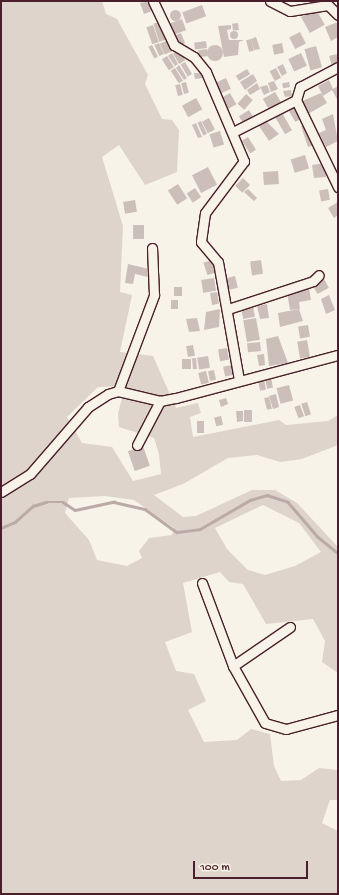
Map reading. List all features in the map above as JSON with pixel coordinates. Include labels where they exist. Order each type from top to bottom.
[{"type":"street","points":[[153,1],[174,45],[194,57],[206,72],[233,132],[244,161],[205,213],[201,242],[218,262],[228,309],[239,380]]},
{"type":"street","points":[[270,1],[290,11],[328,5],[338,15]]},
{"type":"street","points":[[338,67],[300,87],[296,100],[338,187]]},
{"type":"street","points":[[233,132],[296,100]]},
{"type":"street","points":[[118,391],[154,295],[152,248]]},
{"type":"street","points":[[228,309],[313,281],[319,275]]},
{"type":"street","points":[[1,492],[30,474],[88,407],[118,391],[160,400],[338,355]]},
{"type":"street","points":[[137,445],[160,400]]},
{"type":"street","points":[[202,583],[233,666],[257,712],[271,727],[286,729],[338,715]]},
{"type":"street","points":[[233,666],[290,627]]},
{"type":"shaded area","points":[[1,1],[102,1],[106,14],[117,19],[148,75],[145,84],[162,119],[172,120],[179,130],[177,172],[145,185],[119,145],[102,157],[123,226],[120,292],[132,295],[120,352],[153,356],[176,408],[198,403],[201,413],[190,417],[193,437],[279,420],[286,425],[328,421],[338,415],[338,445],[302,459],[280,462],[257,455],[228,458],[183,484],[154,495],[183,517],[196,516],[252,490],[275,490],[297,503],[338,547],[338,673],[322,662],[325,641],[313,619],[266,624],[243,584],[229,582],[220,572],[183,583],[192,632],[165,642],[176,671],[194,674],[206,701],[188,710],[204,742],[237,740],[251,729],[270,734],[274,766],[281,781],[301,780],[319,768],[338,770],[338,800],[330,800],[322,823],[338,831],[338,894],[1,894]],"holes":[[[125,386],[118,414],[119,427],[154,438],[159,454],[161,474],[133,481],[112,447],[82,443],[67,417],[98,387]],[[105,496],[134,500],[174,528],[172,535],[149,538],[139,551],[142,558],[127,566],[97,560],[89,540],[65,513],[69,498]],[[263,505],[299,523],[321,552],[295,566],[265,575],[248,570],[227,549],[215,528]]]},
{"type":"building","points":[[152,1],[155,10],[144,14],[140,3]]},
{"type":"building","points":[[202,5],[206,16],[186,23],[182,12]]},
{"type":"building","points":[[175,9],[179,11],[181,15],[179,19],[175,21],[171,19],[169,15],[171,11]]},
{"type":"building","points":[[316,9],[325,25],[310,33],[301,17]]},
{"type":"building","points":[[182,19],[186,30],[173,35],[169,24]]},
{"type":"building","points":[[162,21],[168,39],[159,42],[153,24]]},
{"type":"building","points":[[338,22],[338,37],[331,41],[325,27]]},
{"type":"building","points":[[238,23],[239,30],[233,31],[232,24]]},
{"type":"building","points":[[153,25],[159,42],[152,44],[146,27]]},
{"type":"building","points":[[231,25],[231,29],[227,30],[229,40],[244,40],[239,42],[238,55],[224,57],[218,26]]},
{"type":"building","points":[[232,31],[236,31],[238,35],[236,39],[232,39],[230,37],[230,33]]},
{"type":"building","points":[[300,32],[306,44],[295,49],[289,37]]},
{"type":"building","points":[[181,33],[185,43],[176,47],[172,37]]},
{"type":"building","points":[[256,37],[260,49],[254,50],[251,39]]},
{"type":"building","points":[[251,39],[254,51],[249,52],[246,40]]},
{"type":"building","points":[[168,40],[173,51],[165,55],[160,44]]},
{"type":"building","points":[[206,41],[207,48],[195,50],[194,43]]},
{"type":"building","points":[[159,43],[164,54],[159,56],[154,45]]},
{"type":"building","points":[[282,43],[284,53],[274,55],[272,45]]},
{"type":"building","points":[[152,45],[158,57],[154,58],[148,47]]},
{"type":"building","points":[[215,45],[221,47],[223,53],[221,59],[215,61],[209,59],[207,53],[209,47]]},
{"type":"building","points":[[316,46],[322,67],[311,70],[304,49]]},
{"type":"building","points":[[207,49],[208,56],[199,57],[198,50]]},
{"type":"building","points":[[179,50],[185,60],[179,64],[173,54]]},
{"type":"building","points":[[172,53],[178,64],[175,66],[168,56]]},
{"type":"building","points":[[301,53],[307,66],[294,72],[288,59]]},
{"type":"building","points":[[337,54],[338,64],[332,66],[329,56]]},
{"type":"building","points":[[167,56],[174,67],[169,70],[162,59]]},
{"type":"building","points":[[185,62],[192,74],[188,77],[181,64]]},
{"type":"building","points":[[283,64],[287,73],[282,76],[277,67]]},
{"type":"building","points":[[179,65],[187,78],[184,80],[176,68]]},
{"type":"building","points":[[175,68],[183,81],[179,83],[171,71]]},
{"type":"building","points":[[276,68],[281,78],[275,81],[270,71]]},
{"type":"building","points":[[247,69],[250,74],[239,81],[236,76]]},
{"type":"building","points":[[194,73],[202,73],[203,78],[195,79]]},
{"type":"building","points":[[253,74],[257,81],[245,90],[240,82]]},
{"type":"building","points":[[226,78],[231,89],[220,94],[215,83]]},
{"type":"building","points":[[329,80],[333,89],[338,86],[338,101],[332,90],[323,96],[318,86]]},
{"type":"building","points":[[274,81],[278,89],[271,92],[268,83]]},
{"type":"building","points":[[186,82],[189,93],[184,94],[181,83]]},
{"type":"building","points":[[289,82],[290,87],[283,88],[282,83]]},
{"type":"building","points":[[257,83],[260,89],[250,95],[247,90]]},
{"type":"building","points":[[180,84],[183,95],[178,96],[175,85]]},
{"type":"building","points":[[267,85],[270,92],[264,95],[260,87]]},
{"type":"building","points":[[291,90],[292,96],[285,97],[283,91]]},
{"type":"building","points":[[275,92],[282,104],[270,111],[263,99]]},
{"type":"building","points":[[230,93],[236,104],[225,111],[219,99]]},
{"type":"building","points":[[321,93],[327,103],[308,114],[300,102]]},
{"type":"building","points":[[246,94],[253,100],[244,110],[237,104]]},
{"type":"building","points":[[196,98],[202,109],[188,117],[182,106]]},
{"type":"building","points":[[297,105],[304,117],[295,122],[288,110]]},
{"type":"building","points":[[249,110],[254,118],[244,124],[239,116]]},
{"type":"building","points":[[282,113],[292,130],[285,134],[275,117]]},
{"type":"building","points":[[333,114],[338,141],[326,147],[319,133],[326,130],[322,119]]},
{"type":"building","points":[[209,118],[215,130],[208,133],[202,122]]},
{"type":"building","points":[[201,121],[207,134],[203,135],[197,123]]},
{"type":"building","points":[[266,121],[279,134],[269,141],[259,126]]},
{"type":"building","points":[[196,123],[202,137],[198,138],[192,125]]},
{"type":"building","points":[[306,124],[314,145],[308,147],[301,126]]},
{"type":"building","points":[[220,131],[224,144],[214,148],[209,134]]},
{"type":"building","points":[[248,137],[256,150],[250,153],[242,141]]},
{"type":"building","points":[[305,155],[309,168],[295,173],[291,159]]},
{"type":"building","points":[[325,163],[326,177],[314,178],[312,165]]},
{"type":"building","points":[[208,167],[217,185],[201,193],[192,175]]},
{"type":"building","points":[[278,171],[279,184],[264,185],[263,172]]},
{"type":"building","points":[[243,178],[250,185],[242,193],[235,186]]},
{"type":"building","points":[[178,184],[187,198],[177,205],[168,191]]},
{"type":"building","points":[[195,188],[201,197],[193,203],[187,194]]},
{"type":"building","points":[[248,189],[257,198],[254,201],[244,192]]},
{"type":"building","points":[[328,189],[330,200],[321,201],[319,191]]},
{"type":"building","points":[[135,200],[137,212],[125,214],[123,202]]},
{"type":"building","points":[[338,202],[338,215],[334,218],[328,208]]},
{"type":"building","points":[[133,225],[144,225],[144,239],[133,239]]},
{"type":"building","points":[[212,260],[216,272],[207,275],[203,263]]},
{"type":"building","points":[[261,260],[263,274],[252,275],[250,262]]},
{"type":"building","points":[[128,264],[149,269],[148,277],[135,274],[133,284],[125,283]]},
{"type":"building","points":[[235,276],[238,288],[227,290],[224,279]]},
{"type":"building","points":[[214,278],[216,291],[203,293],[201,280]]},
{"type":"building","points":[[324,279],[329,288],[317,294],[313,285]]},
{"type":"building","points":[[174,287],[182,287],[182,296],[174,296]]},
{"type":"building","points":[[309,288],[311,300],[299,302],[300,309],[290,310],[287,292]]},
{"type":"building","points":[[217,292],[219,304],[212,305],[210,293]]},
{"type":"building","points":[[329,295],[335,310],[326,314],[321,299]]},
{"type":"building","points":[[171,300],[178,300],[178,309],[171,309]]},
{"type":"building","points":[[267,304],[269,318],[260,319],[257,306]]},
{"type":"building","points":[[253,306],[255,317],[243,319],[241,308]]},
{"type":"building","points":[[220,309],[219,327],[204,330],[206,312]]},
{"type":"building","points":[[299,309],[303,321],[280,327],[278,313]]},
{"type":"building","points":[[197,318],[200,331],[189,332],[186,319]]},
{"type":"building","points":[[256,318],[260,340],[247,342],[243,320]]},
{"type":"building","points":[[308,325],[310,337],[300,338],[298,327]]},
{"type":"building","points":[[278,336],[288,363],[269,366],[266,339]]},
{"type":"building","points":[[307,340],[310,357],[300,358],[297,342]]},
{"type":"building","points":[[260,342],[261,351],[248,352],[247,343]]},
{"type":"building","points":[[193,345],[195,356],[188,357],[186,346]]},
{"type":"building","points":[[227,348],[229,360],[220,361],[218,349]]},
{"type":"building","points":[[264,354],[265,365],[259,366],[257,355]]},
{"type":"building","points":[[208,356],[210,368],[199,370],[197,358]]},
{"type":"building","points":[[192,358],[196,358],[197,369],[193,369]]},
{"type":"building","points":[[182,359],[191,359],[191,369],[182,369]]},
{"type":"building","points":[[232,365],[234,375],[225,377],[223,367]]},
{"type":"building","points":[[214,370],[216,380],[210,381],[208,371]]},
{"type":"building","points":[[206,371],[209,383],[201,385],[198,373]]},
{"type":"building","points":[[271,376],[273,388],[267,389],[265,377]]},
{"type":"building","points":[[264,378],[266,390],[260,391],[258,379]]},
{"type":"building","points":[[289,385],[293,400],[281,404],[276,388]]},
{"type":"building","points":[[276,394],[279,407],[273,409],[269,396]]},
{"type":"building","points":[[269,397],[272,409],[267,410],[264,398]]},
{"type":"building","points":[[226,398],[228,404],[221,407],[219,400]]},
{"type":"building","points":[[307,402],[311,414],[305,416],[301,404]]},
{"type":"building","points":[[300,405],[304,416],[298,418],[294,407]]},
{"type":"building","points":[[244,410],[252,410],[252,422],[244,422]]},
{"type":"building","points":[[236,411],[243,411],[243,421],[237,422]]},
{"type":"building","points":[[221,416],[223,425],[216,426],[214,418]]},
{"type":"building","points":[[197,421],[204,421],[204,433],[197,433]]},
{"type":"building","points":[[143,446],[150,466],[135,471],[128,451]]},
{"type":"waterway","points":[[1,528],[15,522],[33,506],[46,502],[63,502],[75,510],[114,502],[145,509],[177,532],[200,529],[250,500],[267,495],[288,502],[318,537],[338,553]]}]
